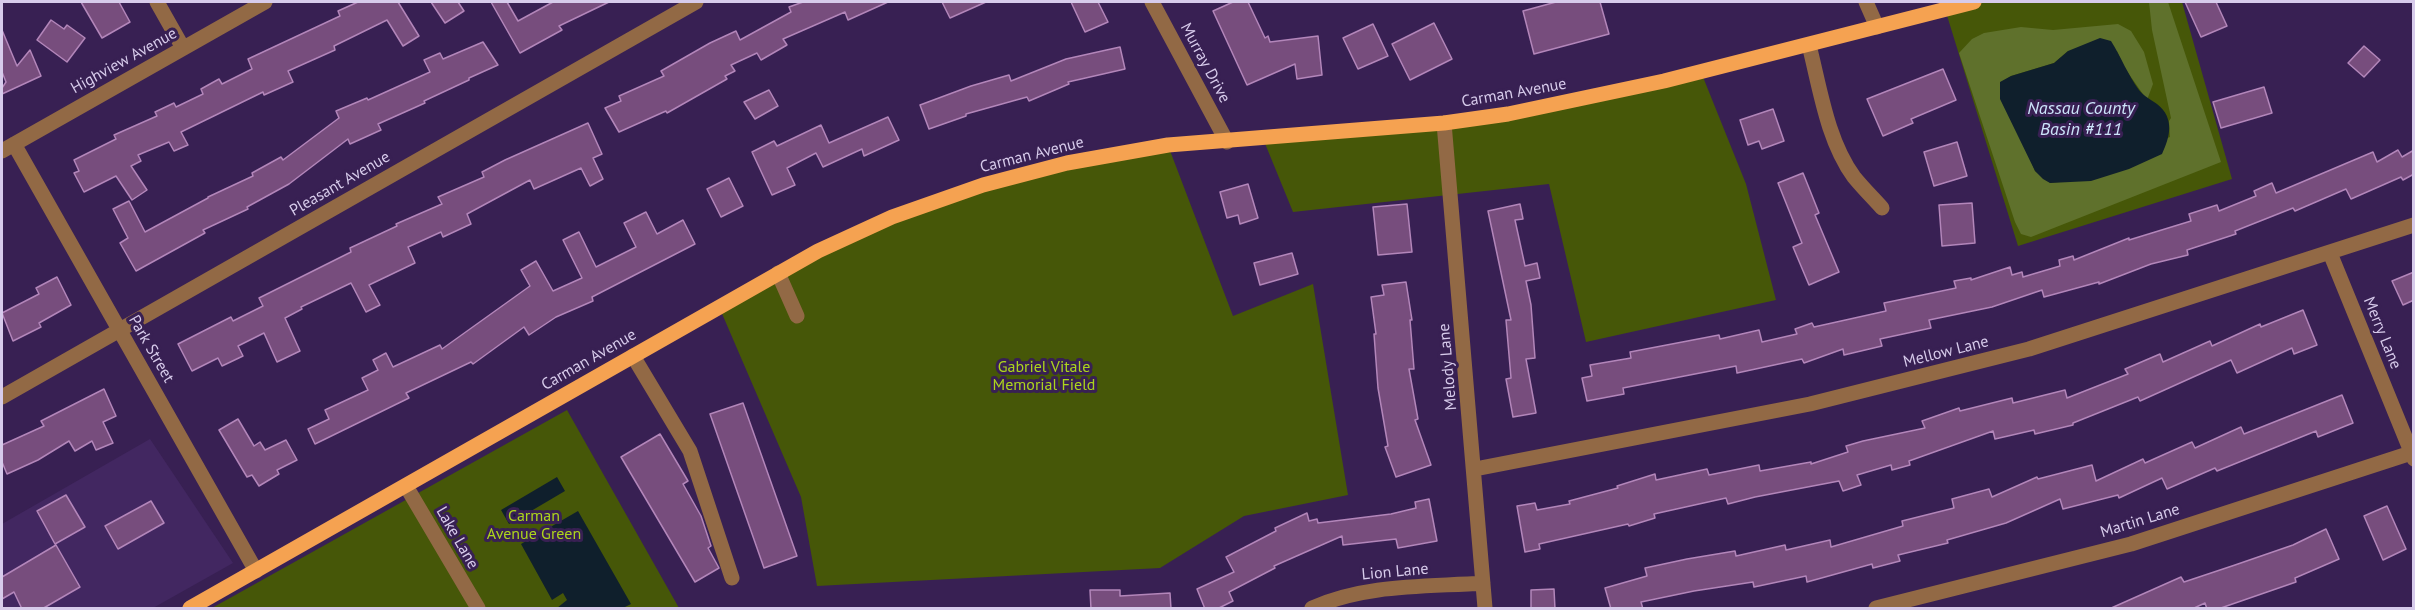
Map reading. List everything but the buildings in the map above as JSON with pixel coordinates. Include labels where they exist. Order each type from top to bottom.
[{"type":"main road","name":"Carman Avenue","points":[[190,609],[818,251],[892,217],[983,185],[1067,163],[1168,145],[1444,123],[1561,104],[1809,45],[1974,2]]},
{"type":"street","points":[[157,2],[183,48]]},
{"type":"street","name":"Highview Avenue","points":[[8,147],[265,2]]},
{"type":"street","name":"Pleasant Avenue","points":[[2,397],[696,2]]},
{"type":"street","name":"Murray Drive","points":[[1152,2],[1227,142]]},
{"type":"street","points":[[1866,2],[1876,27]]},
{"type":"street","points":[[1809,45],[1831,128],[1844,159],[1854,176],[1882,208]]},
{"type":"street","name":"Melody Lane","points":[[1444,123],[1485,609]]},
{"type":"street","name":"Park Street","points":[[8,147],[119,330],[256,571]]},
{"type":"street","name":"Mellow Lane","points":[[1475,470],[1810,404],[2018,352],[2414,225]]},
{"type":"street","name":"Merry Lane","points":[[2330,253],[2412,456]]},
{"type":"street","points":[[778,273],[797,316]]},
{"type":"street","points":[[633,356],[690,450],[732,578]]},
{"type":"street","name":"Martin Lane","points":[[1876,609],[2131,544],[2412,456]]},
{"type":"street","name":"Lake Lane","points":[[406,486],[478,609]]},
{"type":"street","name":"Lion Lane","points":[[1312,609],[1336,598],[1374,590],[1483,584]]},
{"type":"shaded area","points":[[150,439],[233,563],[153,608],[2,608],[2,524]]},
{"type":"green space","points":[[1974,2],[2182,2],[2232,179],[2018,246],[1945,9]]},
{"type":"green space","points":[[2149,2],[2168,2],[2221,162],[2031,237],[2021,234],[1959,53],[1972,39],[1984,33],[2021,27],[2053,30],[2118,24],[2131,31],[2144,52],[2153,84],[2147,100],[2124,67],[2117,51],[2068,51],[2054,63],[2011,76],[2000,83],[2035,171],[2050,183],[2059,182],[2170,137],[2169,121],[2171,118],[2152,30]]},
{"type":"green space","points":[[1703,77],[1746,184],[1776,300],[1586,342],[1549,184],[1293,212],[1264,141],[1453,125]]},
{"type":"green space","name":"Gabriel Vitale Memorial Field","points":[[1169,148],[1233,316],[1313,284],[1348,495],[1244,516],[1160,568],[817,586],[801,497],[720,309],[895,219],[988,187]]},
{"type":"green space","name":"Carman Avenue Green","points":[[567,410],[679,608],[212,608]]},
{"type":"water","name":"Nassau County Basin #111","points":[[2100,38],[2111,41],[2139,90],[2163,109],[2169,121],[2167,141],[2162,154],[2129,169],[2091,181],[2050,183],[2035,171],[2000,99],[2000,82],[2011,76],[2054,63],[2068,51]]},
{"type":"water","points":[[557,477],[565,491],[509,524],[501,510]]},
{"type":"water","points":[[578,511],[631,604],[623,608],[557,608],[567,600],[563,593],[552,600],[521,544]]}]
